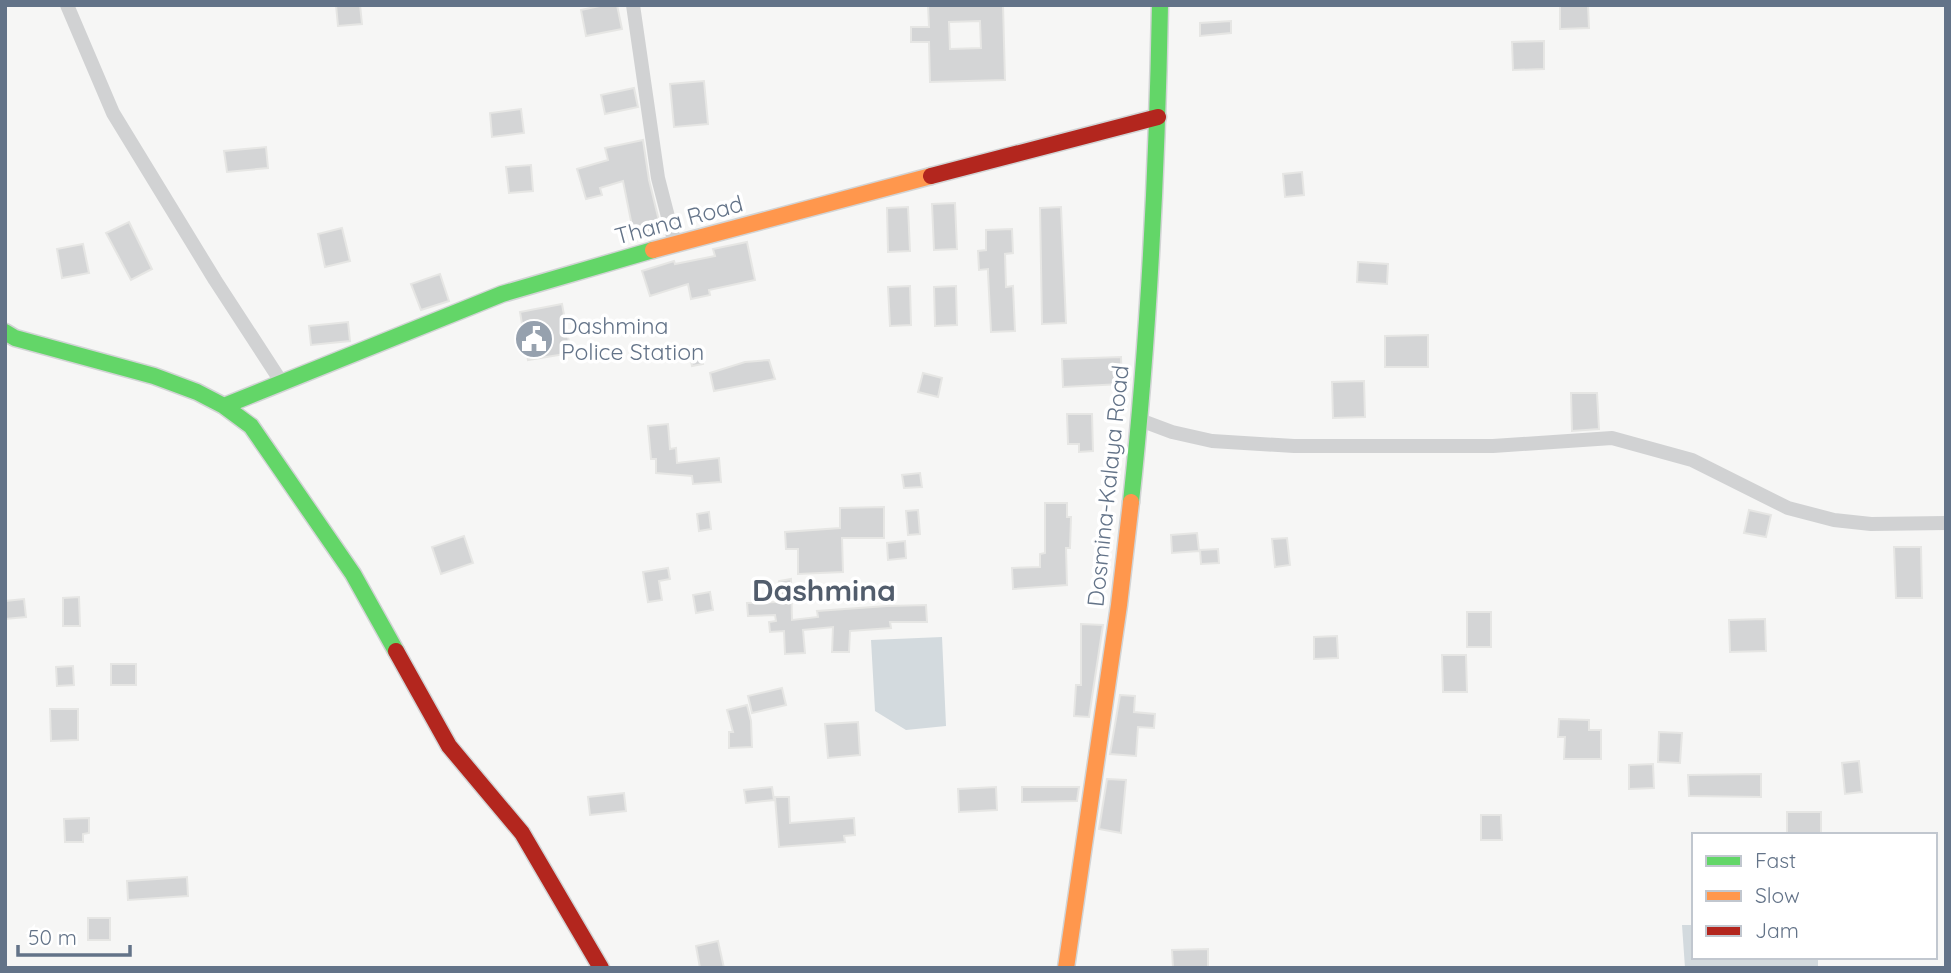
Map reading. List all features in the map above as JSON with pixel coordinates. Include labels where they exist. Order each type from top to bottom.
[{"type":"street","points":[[67,5],[113,113],[215,281],[282,383]]},
{"type":"street","points":[[634,5],[658,178],[675,244]]},
{"type":"street","name":"Dosmina-Kalaya Road","points":[[1066,968],[1119,605],[1140,421],[1158,117],[1160,5]]},
{"type":"street","name":"Thana Road","points":[[224,406],[502,294],[675,244],[1158,117]]},
{"type":"street","points":[[5,332],[15,338],[154,376],[197,392],[224,406],[251,426],[353,574],[449,746],[522,833],[601,968]]},
{"type":"street","points":[[1140,421],[1212,441],[1294,446],[1493,446],[1612,438],[1692,460],[1788,508],[1834,520],[1871,524],[1946,523]]},
{"type":"shaded area","points":[[942,637],[946,726],[906,730],[875,711],[871,640]]},
{"type":"shaded area","points":[[1682,925],[1692,925],[1692,959],[1818,959],[1818,968],[1685,968]]},
{"type":"building","points":[[336,5],[360,5],[362,24],[338,26]]},
{"type":"building","points":[[617,5],[622,29],[586,36],[581,10]]},
{"type":"building","points":[[928,5],[1003,5],[1005,80],[930,82],[929,42],[911,42],[911,27],[929,27]],"holes":[[[980,21],[981,48],[950,49],[949,22]]]},
{"type":"building","points":[[1560,5],[1588,5],[1589,28],[1560,29]]},
{"type":"building","points":[[1231,21],[1231,33],[1200,36],[1200,23]]},
{"type":"building","points":[[1544,41],[1544,69],[1513,70],[1512,42]]},
{"type":"building","points":[[704,81],[708,124],[674,127],[670,84]]},
{"type":"building","points":[[634,88],[638,107],[605,114],[601,95]]},
{"type":"building","points":[[521,109],[524,133],[492,137],[490,113]]},
{"type":"building","points":[[643,140],[649,180],[662,233],[635,241],[623,181],[600,188],[602,195],[586,199],[577,169],[608,160],[605,148]]},
{"type":"building","points":[[266,147],[268,168],[227,172],[224,151]]},
{"type":"building","points":[[531,165],[533,191],[509,193],[506,167]]},
{"type":"building","points":[[1302,172],[1304,195],[1285,197],[1283,174]]},
{"type":"building","points":[[955,203],[957,249],[934,250],[932,204]]},
{"type":"building","points":[[908,207],[910,251],[888,252],[887,208]]},
{"type":"building","points":[[1061,207],[1066,323],[1042,324],[1040,208]]},
{"type":"building","points":[[129,222],[152,269],[131,280],[106,233]]},
{"type":"building","points":[[342,228],[350,261],[325,267],[318,234]]},
{"type":"building","points":[[1012,229],[1013,253],[1005,254],[1006,287],[1013,286],[1015,331],[991,332],[988,269],[979,270],[978,251],[986,250],[986,230]]},
{"type":"building","points":[[747,242],[755,280],[709,290],[710,295],[691,299],[688,284],[650,296],[642,271],[674,261],[675,264],[715,256],[713,249]]},
{"type":"building","points":[[83,244],[89,273],[62,278],[57,249]]},
{"type":"building","points":[[1358,262],[1388,264],[1387,284],[1357,282]]},
{"type":"building","points":[[440,274],[449,301],[421,310],[411,284]]},
{"type":"building","points":[[910,286],[911,325],[890,326],[888,287]]},
{"type":"building","points":[[956,286],[957,325],[935,326],[934,287]]},
{"type":"building","points":[[562,304],[571,353],[528,360],[520,312]]},
{"type":"building","points":[[348,322],[350,341],[311,345],[309,326]]},
{"type":"building","points":[[1428,335],[1428,367],[1385,367],[1385,336]]},
{"type":"building","points":[[700,348],[703,364],[692,366],[689,350]]},
{"type":"building","points":[[1121,357],[1122,384],[1063,387],[1062,359]]},
{"type":"building","points":[[769,360],[775,379],[714,391],[710,373],[745,362]]},
{"type":"building","points":[[923,373],[942,378],[938,397],[918,392]]},
{"type":"building","points":[[1364,381],[1365,417],[1333,418],[1332,382]]},
{"type":"building","points":[[1571,393],[1597,393],[1599,429],[1572,431]]},
{"type":"building","points":[[1067,414],[1092,414],[1093,451],[1079,452],[1079,444],[1068,444]]},
{"type":"building","points":[[668,424],[670,449],[676,448],[677,463],[719,458],[721,482],[693,484],[692,476],[656,473],[656,459],[651,459],[648,426]]},
{"type":"building","points":[[920,473],[922,487],[904,488],[902,475]]},
{"type":"building","points":[[1045,503],[1067,503],[1067,517],[1071,517],[1070,548],[1066,548],[1067,585],[1013,589],[1012,568],[1040,567],[1040,554],[1045,553]]},
{"type":"building","points":[[884,507],[884,538],[842,538],[843,572],[798,574],[798,549],[786,549],[785,532],[840,528],[840,508]]},
{"type":"building","points":[[918,510],[920,534],[908,535],[906,511]]},
{"type":"building","points":[[1749,510],[1771,515],[1766,537],[1744,533]]},
{"type":"building","points":[[709,512],[711,529],[699,531],[697,514]]},
{"type":"building","points":[[1197,533],[1199,551],[1172,553],[1171,535]]},
{"type":"building","points":[[464,536],[473,563],[441,574],[432,547]]},
{"type":"building","points":[[1287,538],[1290,565],[1275,567],[1272,539]]},
{"type":"building","points":[[905,541],[906,558],[888,560],[887,543]]},
{"type":"building","points":[[1894,547],[1921,547],[1922,598],[1896,598]]},
{"type":"building","points":[[1218,549],[1219,563],[1201,564],[1200,550]]},
{"type":"building","points":[[668,568],[670,579],[659,581],[662,600],[648,602],[643,572]]},
{"type":"building","points":[[791,579],[792,620],[818,617],[817,611],[926,605],[927,622],[890,622],[891,628],[850,631],[849,652],[832,652],[833,627],[803,630],[805,653],[785,654],[784,631],[770,632],[769,622],[776,621],[775,615],[748,616],[747,603],[776,602],[779,581]]},
{"type":"building","points":[[710,592],[713,610],[696,613],[693,595]]},
{"type":"building","points":[[79,597],[80,626],[63,626],[63,598]]},
{"type":"building","points":[[24,599],[26,617],[5,619],[5,601]]},
{"type":"building","points":[[1467,612],[1491,612],[1491,647],[1467,647]]},
{"type":"building","points":[[1765,619],[1766,651],[1730,652],[1729,620]]},
{"type":"building","points":[[1081,624],[1103,625],[1089,717],[1074,716],[1076,685],[1081,685]]},
{"type":"building","points":[[1337,636],[1338,658],[1314,659],[1314,637]]},
{"type":"building","points":[[1442,655],[1466,655],[1467,692],[1443,692]]},
{"type":"building","points":[[111,664],[136,664],[136,685],[111,685]]},
{"type":"building","points":[[73,666],[74,685],[57,686],[56,667]]},
{"type":"building","points":[[782,688],[786,705],[752,713],[748,696]]},
{"type":"building","points":[[1120,695],[1135,696],[1134,712],[1155,714],[1154,728],[1138,727],[1136,756],[1110,754]]},
{"type":"building","points":[[747,705],[752,747],[729,748],[729,732],[733,732],[727,710]]},
{"type":"building","points":[[50,709],[78,709],[78,740],[51,741]]},
{"type":"building","points":[[1559,719],[1589,720],[1589,730],[1601,730],[1601,759],[1564,759],[1565,737],[1558,737]]},
{"type":"building","points":[[858,722],[860,755],[828,758],[825,724]]},
{"type":"building","points":[[1659,732],[1682,733],[1680,763],[1658,762]]},
{"type":"building","points":[[1859,761],[1862,792],[1845,794],[1842,763]]},
{"type":"building","points":[[1653,764],[1654,788],[1629,789],[1629,765]]},
{"type":"building","points":[[1761,774],[1761,797],[1689,796],[1688,775]]},
{"type":"building","points":[[1107,779],[1126,780],[1121,833],[1099,829]]},
{"type":"building","points":[[772,787],[774,800],[746,803],[744,790]]},
{"type":"building","points":[[996,787],[997,810],[959,812],[958,789]]},
{"type":"building","points":[[1022,787],[1079,787],[1077,801],[1022,802]]},
{"type":"building","points":[[624,793],[626,811],[590,815],[588,797]]},
{"type":"building","points":[[775,797],[789,797],[790,823],[854,818],[855,835],[844,836],[845,842],[779,847]]},
{"type":"building","points":[[1787,812],[1821,812],[1821,833],[1787,833]]},
{"type":"building","points":[[1481,815],[1501,815],[1502,840],[1481,840]]},
{"type":"building","points":[[89,818],[89,833],[83,834],[83,842],[65,842],[64,819]]},
{"type":"building","points":[[187,877],[188,896],[128,900],[127,881]]},
{"type":"building","points":[[88,918],[110,918],[110,940],[88,940]]},
{"type":"building","points":[[718,941],[724,968],[700,968],[696,946]]},
{"type":"building","points":[[1208,949],[1208,968],[1173,968],[1172,950]]},
{"type":"traffic: fast","points":[[1131,502],[1151,254],[1160,5]]},
{"type":"traffic: fast","points":[[224,406],[502,294],[653,250]]},
{"type":"traffic: fast","points":[[5,332],[15,338],[154,376],[197,392],[224,406],[251,426],[353,574],[396,651]]},
{"type":"traffic: slow","points":[[653,250],[931,176]]},
{"type":"traffic: slow","points":[[1066,968],[1119,605],[1131,502]]},
{"type":"traffic: jam","points":[[931,176],[1158,117]]},
{"type":"traffic: jam","points":[[396,651],[449,746],[522,833],[601,968]]},
{"type":"place","name":"Dashmina Police Station","points":[[534,339]]},
{"type":"district","name":"Dashmina","points":[[824,591]]}]
